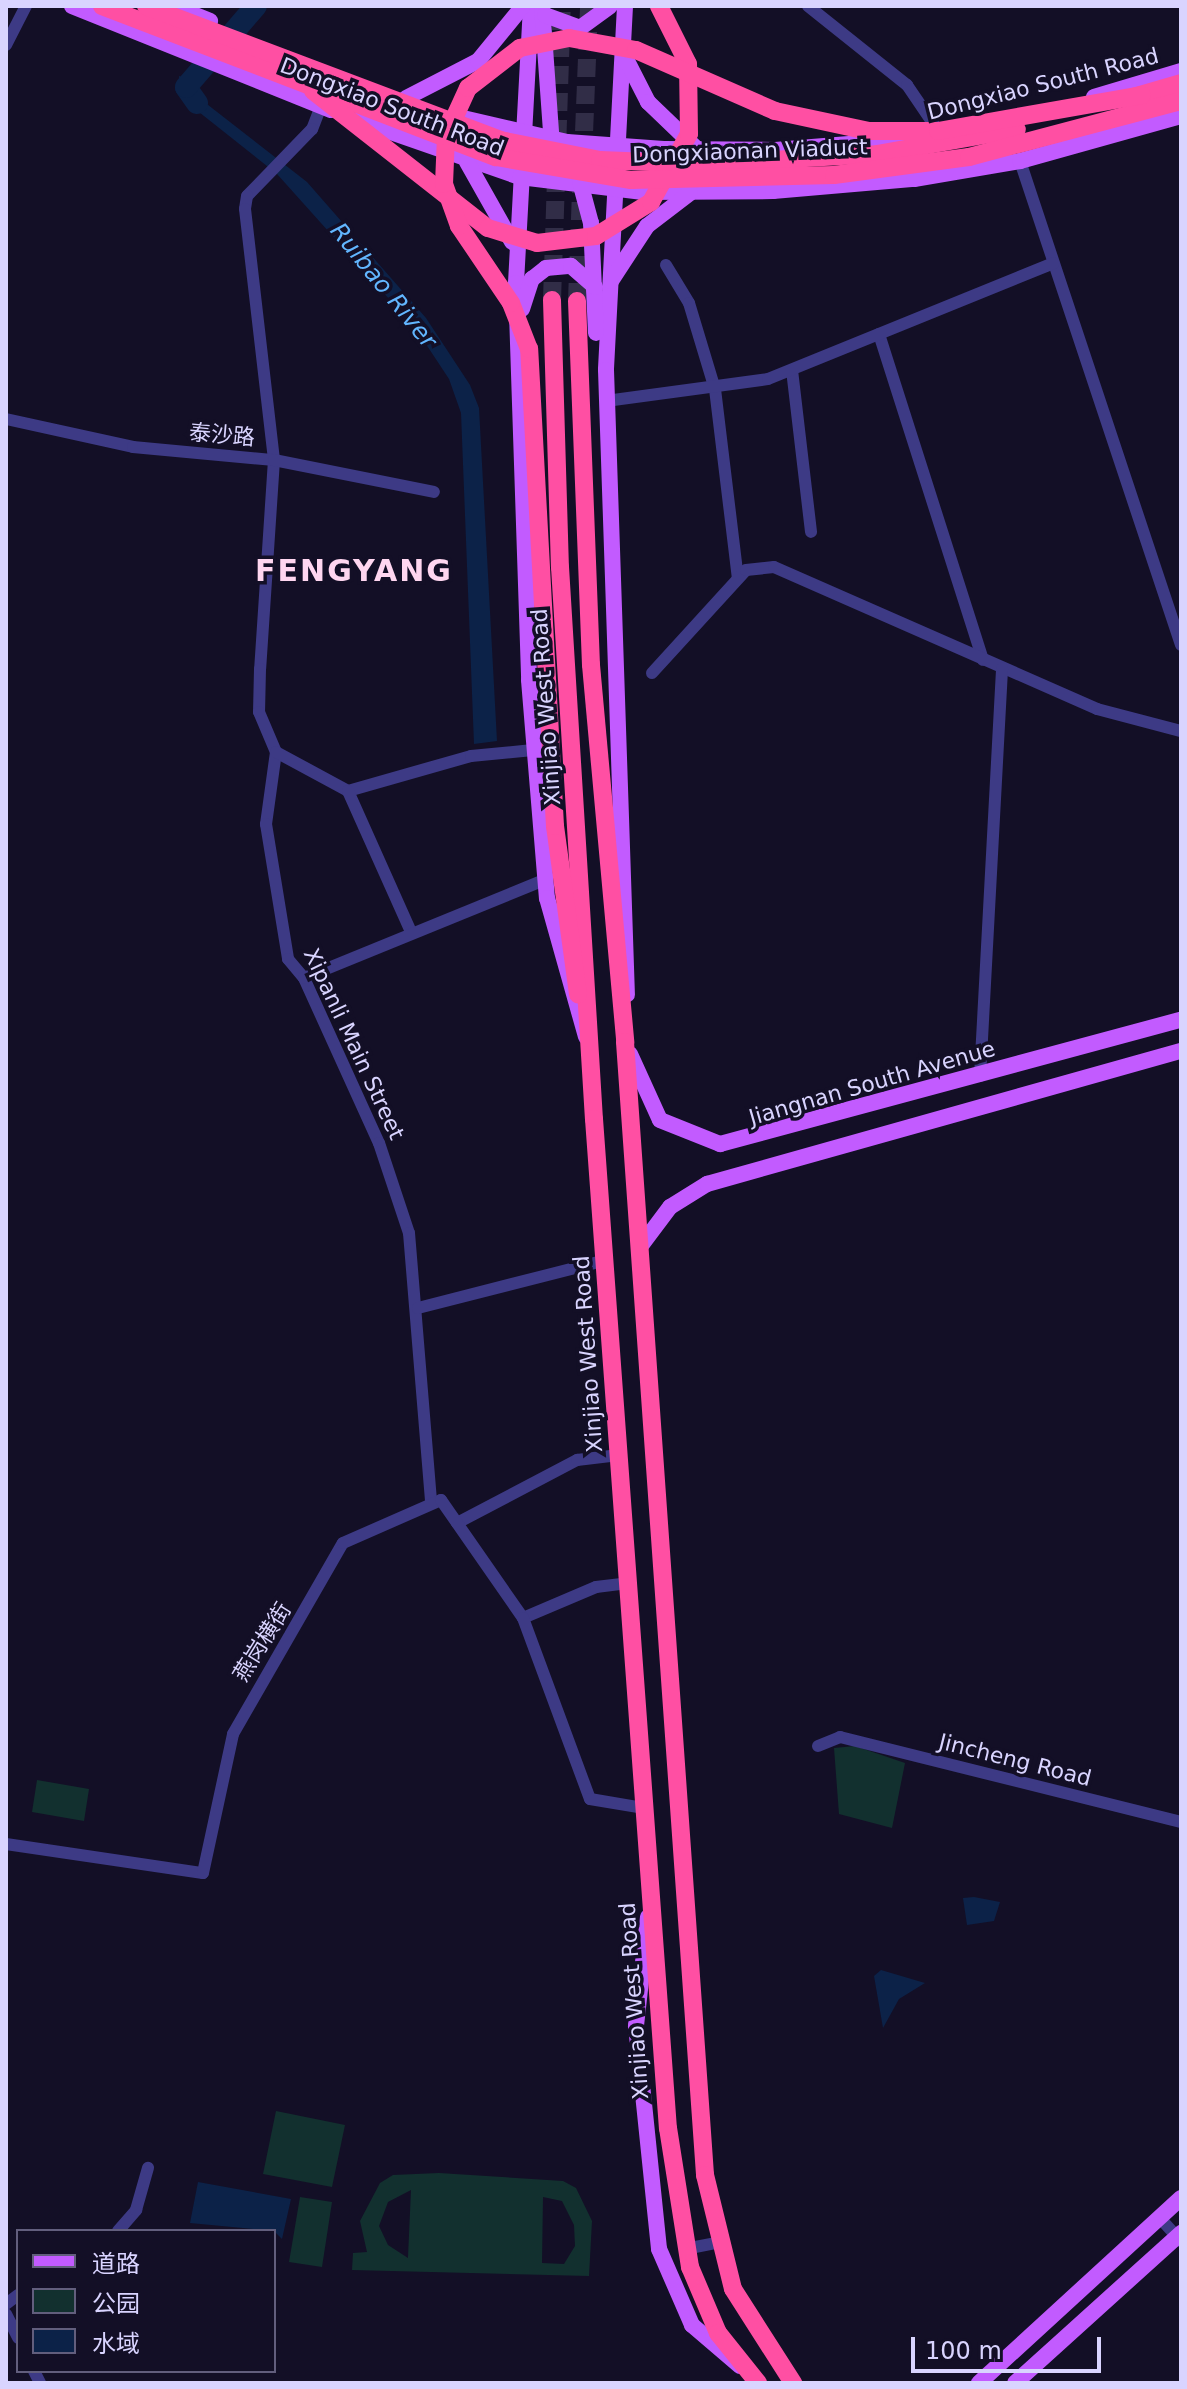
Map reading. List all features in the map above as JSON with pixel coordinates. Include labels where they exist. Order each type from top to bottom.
[{"type":"highway","name":"Dongxiaonan Viaduct","points":[[102,6],[317,98],[520,164],[653,180],[897,169],[1000,151],[1181,101]]},
{"type":"highway","name":"Dongxiaonan Viaduct","points":[[146,6],[440,122],[531,148],[620,162],[877,154],[1009,131],[1181,83]]},
{"type":"highway","points":[[317,98],[488,228],[537,243],[585,239],[641,211],[684,152],[692,82],[659,6]]},
{"type":"highway","points":[[591,1051],[569,950],[555,826],[529,349],[511,303],[459,226],[444,184],[446,136],[468,88],[512,52],[569,38],[636,50],[775,111],[868,131],[938,131],[1142,95]]},
{"type":"highway","name":"Xinjiao West Road","points":[[552,300],[560,567],[650,1904],[685,2249],[718,2333],[752,2379]]},
{"type":"highway","points":[[577,301],[591,665],[625,1042],[701,2134],[716,2243],[742,2309],[793,2383]]},
{"type":"main road","name":"Dongxiao South Road","points":[[72,6],[317,98],[467,162],[520,177],[583,188],[695,191],[856,186],[1020,161],[1181,116]]},
{"type":"main road","name":"Dongxiao South Road","points":[[173,6],[406,98],[522,134],[618,147],[700,150],[941,135],[1181,71]]},
{"type":"main road","points":[[406,98],[478,61],[523,6]]},
{"type":"main road","points":[[540,9],[580,28],[610,6]]},
{"type":"main road","points":[[602,288],[618,147],[625,6]]},
{"type":"main road","points":[[540,9],[522,134],[517,255],[533,750],[544,880],[563,971],[591,1051]]},
{"type":"main road","points":[[540,9],[550,139],[581,171],[614,190]]},
{"type":"main road","points":[[602,288],[647,226],[695,191],[688,171],[700,150],[658,116],[623,51]]},
{"type":"main road","points":[[522,134],[561,160],[583,188],[602,288],[628,866],[625,1042]]},
{"type":"main road","points":[[467,162],[517,255]]},
{"type":"main road","points":[[517,327],[532,279],[546,268],[571,266],[602,288]]},
{"type":"main road","name":"Jiangnan South Avenue","points":[[625,1042],[660,1120],[720,1144],[1181,1020]]},
{"type":"main road","points":[[640,1247],[670,1207],[707,1184],[1181,1051]]},
{"type":"main road","points":[[650,1904],[636,2026],[659,2249],[692,2325],[752,2379]]},
{"type":"main road","points":[[979,2383],[1181,2198]]},
{"type":"main road","points":[[1015,2383],[1180,2237]]},
{"type":"street","points":[[6,45],[26,6]]},
{"type":"street","points":[[808,6],[907,85],[941,135]]},
{"type":"street","points":[[317,98],[287,156],[258,184],[245,209],[274,460],[259,712],[276,752],[348,791],[411,932]]},
{"type":"street","points":[[1020,161],[1181,645]]},
{"type":"street","points":[[606,401],[715,389],[792,370],[1053,263]]},
{"type":"street","points":[[666,265],[689,303],[715,389],[738,578]]},
{"type":"street","points":[[879,334],[983,660]]},
{"type":"street","points":[[792,370],[811,532]]},
{"type":"street","name":"泰沙路","points":[[6,419],[133,447],[274,460],[434,492]]},
{"type":"street","points":[[652,673],[738,578],[774,567],[1111,714],[1181,731]]},
{"type":"street","points":[[980,1076],[1002,669]]},
{"type":"street","points":[[348,791],[471,756],[533,750]]},
{"type":"street","name":"Xipanli Main Street","points":[[276,752],[266,824],[288,959],[304,978],[399,1199],[418,1308],[436,1501]]},
{"type":"street","points":[[304,978],[544,880]]},
{"type":"street","points":[[418,1308],[606,1260]]},
{"type":"street","points":[[457,1523],[577,1460],[619,1455]]},
{"type":"street","points":[[436,1501],[457,1523],[523,1618],[590,1799],[644,1808]]},
{"type":"street","name":"燕岗横街","points":[[6,1844],[203,1873],[233,1734],[343,1543],[436,1501]]},
{"type":"street","points":[[523,1618],[596,1587],[628,1583]]},
{"type":"street","name":"Jincheng Road","points":[[818,1746],[840,1737],[1181,1822]]},
{"type":"street","points":[[120,2229],[136,2210],[148,2168]]},
{"type":"street","points":[[1160,2218],[1180,2237]]},
{"type":"street","points":[[685,2249],[716,2243]]},
{"type":"street","points":[[6,2314],[16,2334]]},
{"type":"green space","points":[[855,1746],[905,1763],[892,1828],[839,1814],[834,1748]]},
{"type":"green space","points":[[37,1780],[89,1789],[84,1821],[32,1812]]},
{"type":"green space","points":[[276,2111],[345,2125],[332,2187],[263,2174]]},
{"type":"green space","points":[[439,2173],[563,2181],[576,2188],[592,2221],[589,2276],[352,2270],[353,2253],[367,2252],[360,2221],[380,2183],[393,2175]],"holes":[[[411,2190],[408,2257],[408,2258],[388,2245],[379,2226],[388,2202]],[[543,2197],[562,2201],[574,2225],[575,2246],[564,2264],[542,2263]]]},
{"type":"green space","points":[[300,2197],[332,2202],[322,2267],[289,2262]]},
{"type":"water","points":[[179,76],[198,83],[194,94],[307,182],[426,318],[470,385],[479,408],[497,741],[474,744],[461,413],[449,379],[416,329],[277,174],[180,97]]},
{"type":"water","points":[[963,1898],[1000,1902],[994,1921],[967,1925]]},
{"type":"water","points":[[881,1970],[925,1983],[899,1999],[883,2028],[874,1976]]},
{"type":"water","points":[[198,2182],[291,2199],[282,2239],[276,2229],[190,2223]]},
{"type":"waterway","name":"Ruibao River","points":[[197,103],[186,87],[256,6]]},
{"type":"tunnel","points":[[552,300],[562,6]]},
{"type":"tunnel","points":[[583,158],[589,6]]},
{"type":"tunnel","points":[[577,301],[581,192]]},
{"type":"district","name":"FENGYANG","points":[[354,571]]}]
